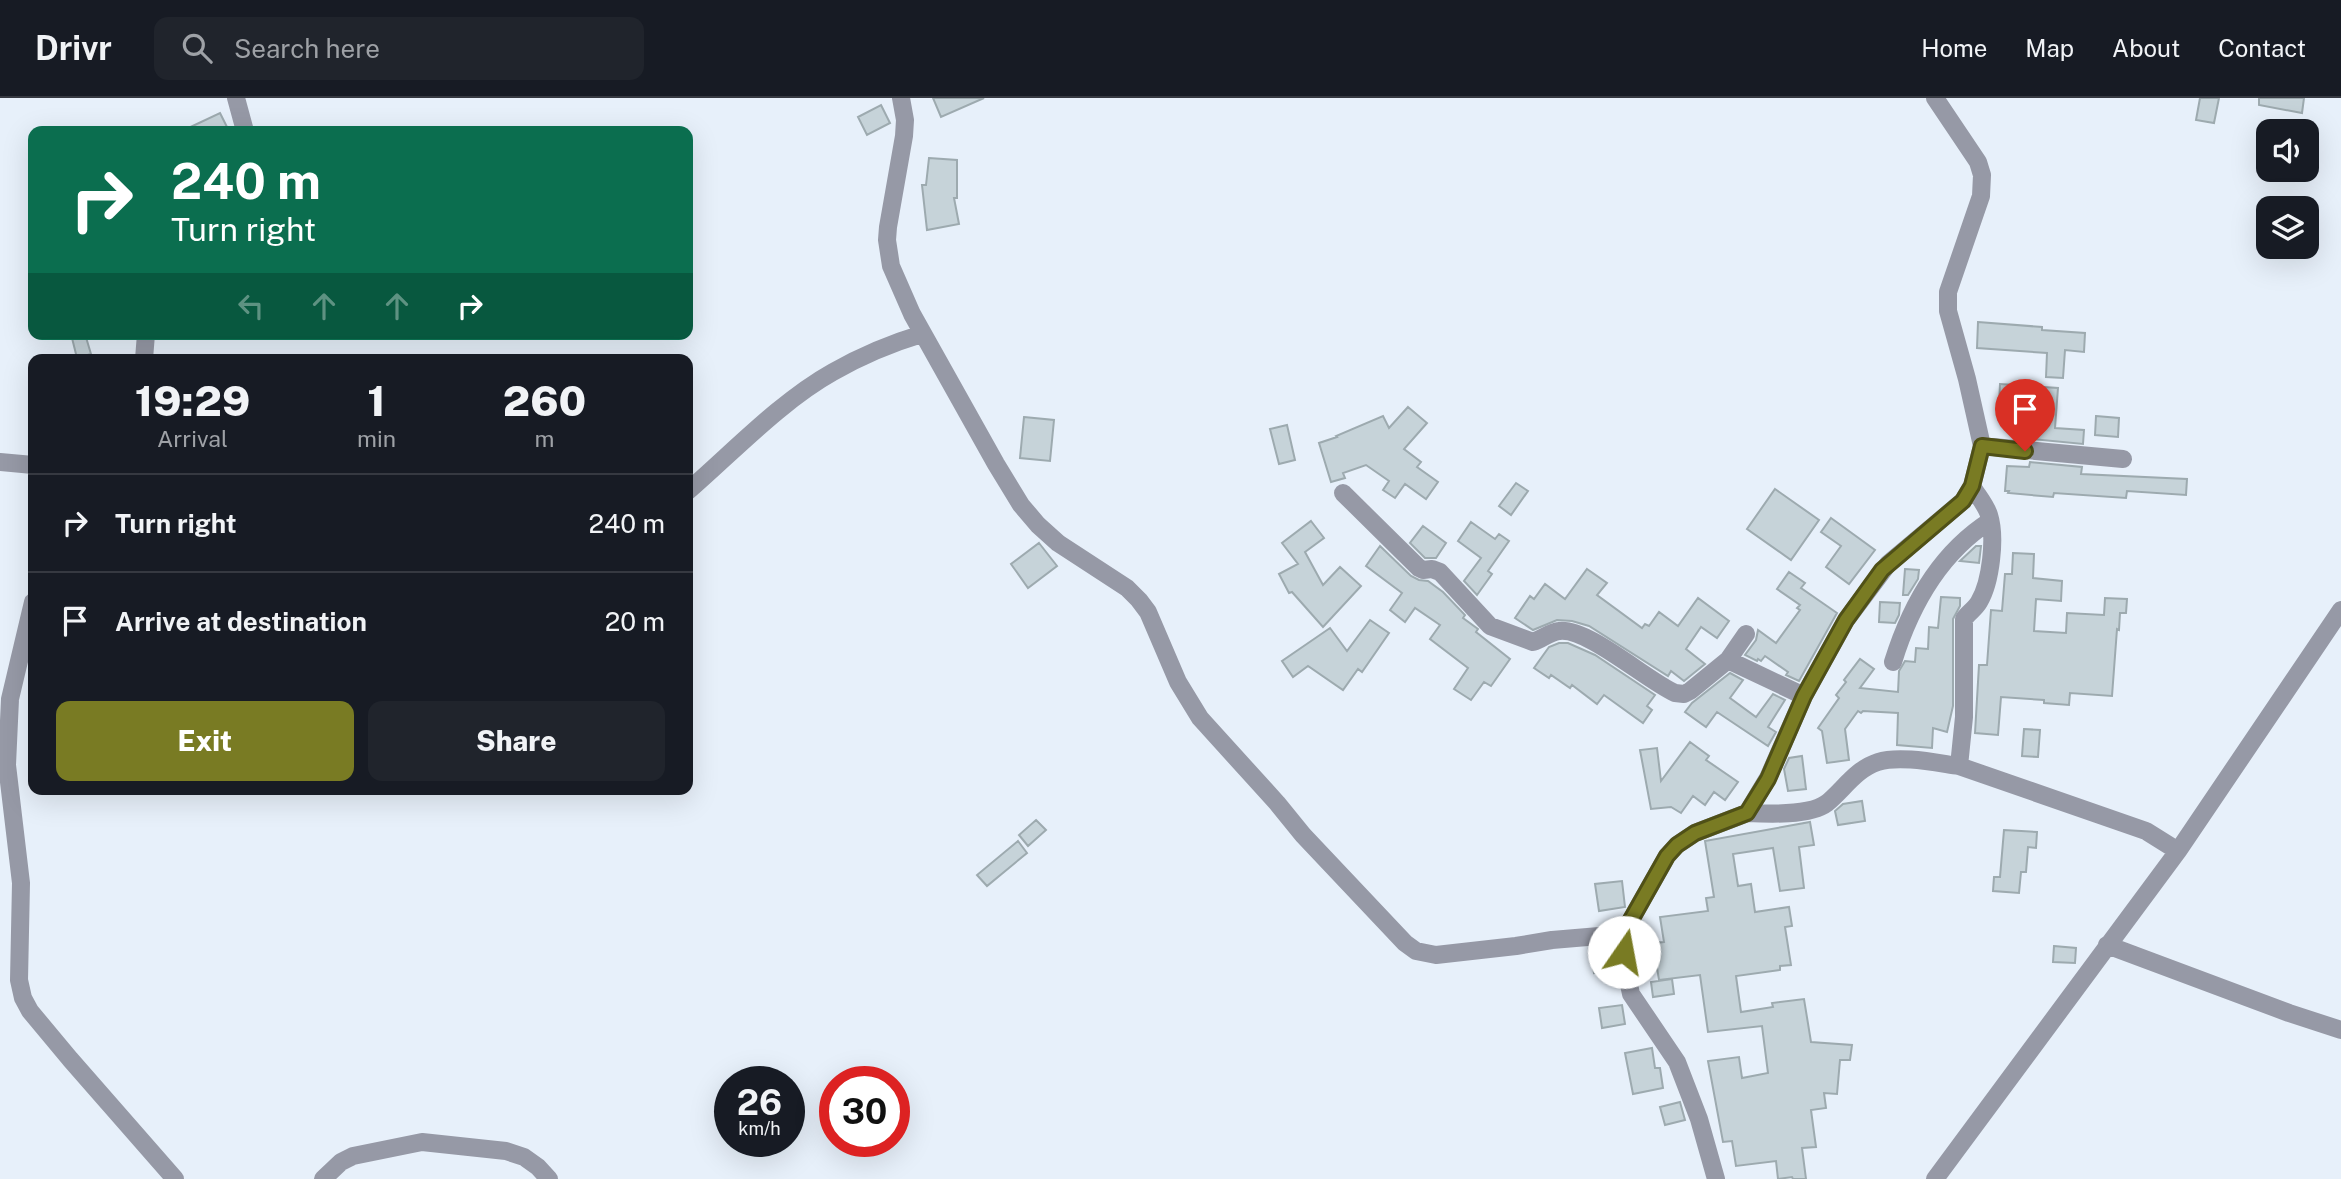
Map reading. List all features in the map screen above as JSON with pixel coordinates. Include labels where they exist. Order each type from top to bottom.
[{"type":"street","points":[[236,98],[244,126]]},
{"type":"street","points":[[901,98],[905,120],[904,136],[887,240],[891,266],[922,334],[1021,505],[1058,543],[1127,588],[1149,612],[1178,682],[1200,718],[1278,803],[1303,835],[1405,943],[1416,951],[1436,955],[1623,934]]},
{"type":"street","points":[[1747,813],[1768,779],[1804,696],[1846,620],[1882,570],[1963,501],[1972,486],[1982,446],[1948,311],[1948,292],[1981,196],[1983,175],[1978,162],[1935,98]]},
{"type":"street","points":[[693,487],[771,418],[832,372],[899,341],[922,334]]},
{"type":"street","points":[[1982,446],[2123,459]]},
{"type":"street","points":[[0,462],[28,465]]},
{"type":"street","points":[[1959,766],[1964,716],[1964,619],[1980,600],[1991,552],[1988,513],[1972,486]]},
{"type":"street","points":[[1343,493],[1419,568],[1440,572],[1485,622],[1495,629],[1534,642],[1555,631],[1572,632],[1618,656],[1675,693],[1684,694],[1690,691],[1728,660],[1746,634]]},
{"type":"street","points":[[1893,662],[1908,620],[1933,578],[1955,549],[1990,522]]},
{"type":"street","points":[[1935,1179],[2178,851],[2341,610]]},
{"type":"street","points":[[28,623],[10,699],[7,765],[21,883],[19,980],[23,998],[30,1011],[175,1179]]},
{"type":"street","points":[[1728,660],[1804,696]]},
{"type":"street","points":[[1716,1179],[1699,1119],[1677,1062],[1631,994],[1626,970],[1623,934],[1667,856],[1677,845],[1695,833],[1747,813],[1775,814],[1815,809],[1827,803],[1858,773],[1881,761],[1933,762],[1959,766],[2151,835],[2178,851]]},
{"type":"street","points":[[2107,945],[2288,1013],[2341,1030]]},
{"type":"street","points":[[323,1179],[341,1162],[353,1156],[422,1142],[506,1152],[524,1157],[549,1179]]},
{"type":"building","points":[[933,98],[984,98],[941,117]]},
{"type":"building","points":[[2200,98],[2219,98],[2214,123],[2196,120]]},
{"type":"building","points":[[2259,98],[2304,98],[2302,113],[2259,105]]},
{"type":"building","points":[[881,105],[890,123],[867,135],[858,117]]},
{"type":"building","points":[[220,113],[226,126],[193,126]]},
{"type":"building","points":[[929,158],[957,160],[957,198],[954,198],[959,224],[927,230],[922,185],[926,185]]},
{"type":"building","points":[[1978,322],[2085,333],[2084,352],[2065,350],[2063,378],[2046,377],[2047,353],[1977,348]]},
{"type":"building","points":[[72,340],[87,340],[91,354],[76,354]]},
{"type":"building","points":[[2000,384],[2058,388],[2055,428],[2084,430],[2083,444],[2031,439],[2033,406],[1999,404]]},
{"type":"building","points":[[1408,407],[1427,423],[1404,449],[1421,462],[1417,467],[1438,482],[1426,499],[1405,484],[1395,498],[1383,490],[1389,481],[1366,465],[1343,473],[1345,478],[1331,482],[1319,443],[1383,416],[1389,428]]},
{"type":"building","points":[[2096,416],[2119,418],[2118,437],[2095,435]]},
{"type":"building","points":[[1024,417],[1054,420],[1050,461],[1020,458]]},
{"type":"building","points":[[1287,425],[1295,460],[1279,464],[1270,429]]},
{"type":"building","points":[[2030,462],[2082,467],[2081,474],[2187,479],[2186,495],[2127,491],[2126,498],[2054,493],[2053,497],[2005,491],[2007,466],[2029,467]]},
{"type":"building","points":[[1516,483],[1528,491],[1511,515],[1499,506]]},
{"type":"building","points":[[1775,489],[1819,520],[1791,560],[1747,529]]},
{"type":"building","points":[[1831,518],[1875,550],[1849,584],[1826,567],[1841,546],[1821,532]]},
{"type":"building","points":[[1311,521],[1324,538],[1305,552],[1323,585],[1340,567],[1361,586],[1323,627],[1292,592],[1289,593],[1279,574],[1298,564],[1282,543]]},
{"type":"building","points":[[1471,522],[1495,539],[1499,534],[1509,541],[1488,571],[1492,574],[1477,595],[1464,581],[1481,558],[1458,541]]},
{"type":"building","points":[[1423,526],[1446,543],[1436,558],[1425,558],[1410,543]]},
{"type":"building","points":[[1039,543],[1057,566],[1028,588],[1011,564]]},
{"type":"building","points":[[1380,546],[1411,576],[1428,581],[1443,592],[1465,615],[1463,618],[1478,629],[1476,632],[1510,659],[1491,686],[1484,682],[1471,700],[1454,689],[1468,668],[1430,639],[1440,625],[1415,608],[1405,622],[1390,610],[1402,593],[1366,566]]},
{"type":"building","points":[[1976,546],[1981,546],[1979,563],[1960,561]]},
{"type":"building","points":[[2013,553],[2034,554],[2033,578],[2062,581],[2061,601],[2036,599],[2034,631],[2066,633],[2067,613],[2104,615],[2105,598],[2127,599],[2126,613],[2120,613],[2119,630],[2117,629],[2112,696],[2070,693],[2069,705],[2001,697],[1998,735],[1975,733],[1979,665],[1987,665],[1991,610],[2002,611],[2005,574],[2012,574]]},
{"type":"building","points":[[1587,569],[1607,583],[1597,595],[1642,628],[1645,624],[1649,626],[1659,612],[1678,626],[1698,598],[1729,621],[1717,638],[1701,627],[1686,649],[1705,664],[1684,681],[1671,671],[1668,676],[1589,626],[1557,620],[1533,630],[1515,618],[1530,596],[1534,599],[1545,584],[1565,599]]},
{"type":"building","points":[[1905,569],[1919,570],[1918,579],[1908,595],[1903,595]]},
{"type":"building","points":[[1789,572],[1805,583],[1801,588],[1837,613],[1799,681],[1786,675],[1788,672],[1765,656],[1761,661],[1757,661],[1745,655],[1756,640],[1758,630],[1776,643],[1800,610],[1797,608],[1800,605],[1777,589]]},
{"type":"building","points":[[1941,597],[1960,598],[1960,606],[1953,619],[1953,706],[1947,732],[1933,728],[1932,748],[1897,745],[1898,713],[1858,711],[1845,729],[1849,760],[1827,763],[1822,731],[1818,728],[1839,698],[1836,695],[1846,682],[1844,680],[1860,659],[1874,669],[1860,688],[1898,692],[1899,671],[1905,661],[1915,662],[1916,648],[1928,649],[1929,627],[1938,628]]},
{"type":"building","points":[[1880,602],[1900,603],[1895,623],[1879,622]]},
{"type":"building","points":[[1370,620],[1389,633],[1362,672],[1358,669],[1343,690],[1308,666],[1293,677],[1282,661],[1330,628],[1347,651]]},
{"type":"building","points":[[1568,643],[1595,655],[1655,695],[1647,706],[1652,710],[1643,723],[1604,695],[1597,704],[1572,685],[1570,688],[1551,675],[1549,678],[1534,668],[1549,647]]},
{"type":"building","points":[[1730,673],[1743,680],[1730,698],[1756,717],[1773,694],[1785,700],[1768,727],[1776,732],[1768,746],[1717,712],[1706,727],[1685,712],[1692,703]]},
{"type":"building","points":[[2024,729],[2040,730],[2038,757],[2022,756]]},
{"type":"building","points":[[1690,742],[1709,756],[1706,760],[1738,782],[1725,800],[1714,792],[1705,805],[1693,796],[1681,813],[1671,807],[1651,809],[1640,750],[1657,748],[1661,781]]},
{"type":"building","points":[[1802,756],[1806,789],[1788,791],[1784,769],[1789,758]]},
{"type":"building","points":[[1862,801],[1865,821],[1838,825],[1835,811],[1843,804]]},
{"type":"building","points":[[1036,820],[1046,830],[1028,846],[1019,835]]},
{"type":"building","points":[[1810,822],[1814,845],[1799,847],[1804,888],[1780,891],[1773,848],[1733,854],[1738,886],[1751,884],[1755,912],[1789,907],[1792,926],[1785,927],[1791,965],[1780,966],[1780,970],[1736,976],[1741,1012],[1773,1007],[1772,1003],[1804,999],[1811,1042],[1852,1045],[1850,1060],[1840,1060],[1837,1094],[1824,1093],[1826,1108],[1811,1110],[1816,1147],[1802,1148],[1806,1179],[1778,1179],[1776,1161],[1736,1166],[1732,1141],[1723,1142],[1708,1061],[1739,1057],[1742,1078],[1768,1073],[1762,1026],[1708,1032],[1700,975],[1659,980],[1653,943],[1664,942],[1660,917],[1708,911],[1706,898],[1714,897],[1705,841]]},
{"type":"building","points":[[2004,830],[2037,832],[2036,848],[2028,847],[2026,872],[2021,872],[2019,893],[1993,891],[1994,877],[2000,877]]},
{"type":"building","points":[[1018,841],[1027,853],[987,886],[977,875]]},
{"type":"building","points":[[1622,881],[1625,907],[1599,911],[1595,884]]},
{"type":"building","points":[[2054,946],[2076,948],[2075,963],[2053,962]]},
{"type":"building","points":[[1613,957],[1615,970],[1594,973],[1592,960]]},
{"type":"building","points":[[1672,979],[1674,994],[1653,997],[1651,982]]},
{"type":"building","points":[[1622,1005],[1625,1024],[1602,1028],[1599,1008]]},
{"type":"building","points":[[1652,1048],[1655,1068],[1660,1068],[1663,1088],[1633,1094],[1625,1053]]},
{"type":"building","points":[[1680,1102],[1685,1120],[1665,1125],[1660,1107]]},
{"type":"route","points":[[1624,952],[1623,934],[1667,856],[1677,845],[1695,833],[1747,813],[1768,779],[1804,696],[1846,620],[1882,570],[1963,501],[1972,486],[1982,446],[2025,451]]}]
